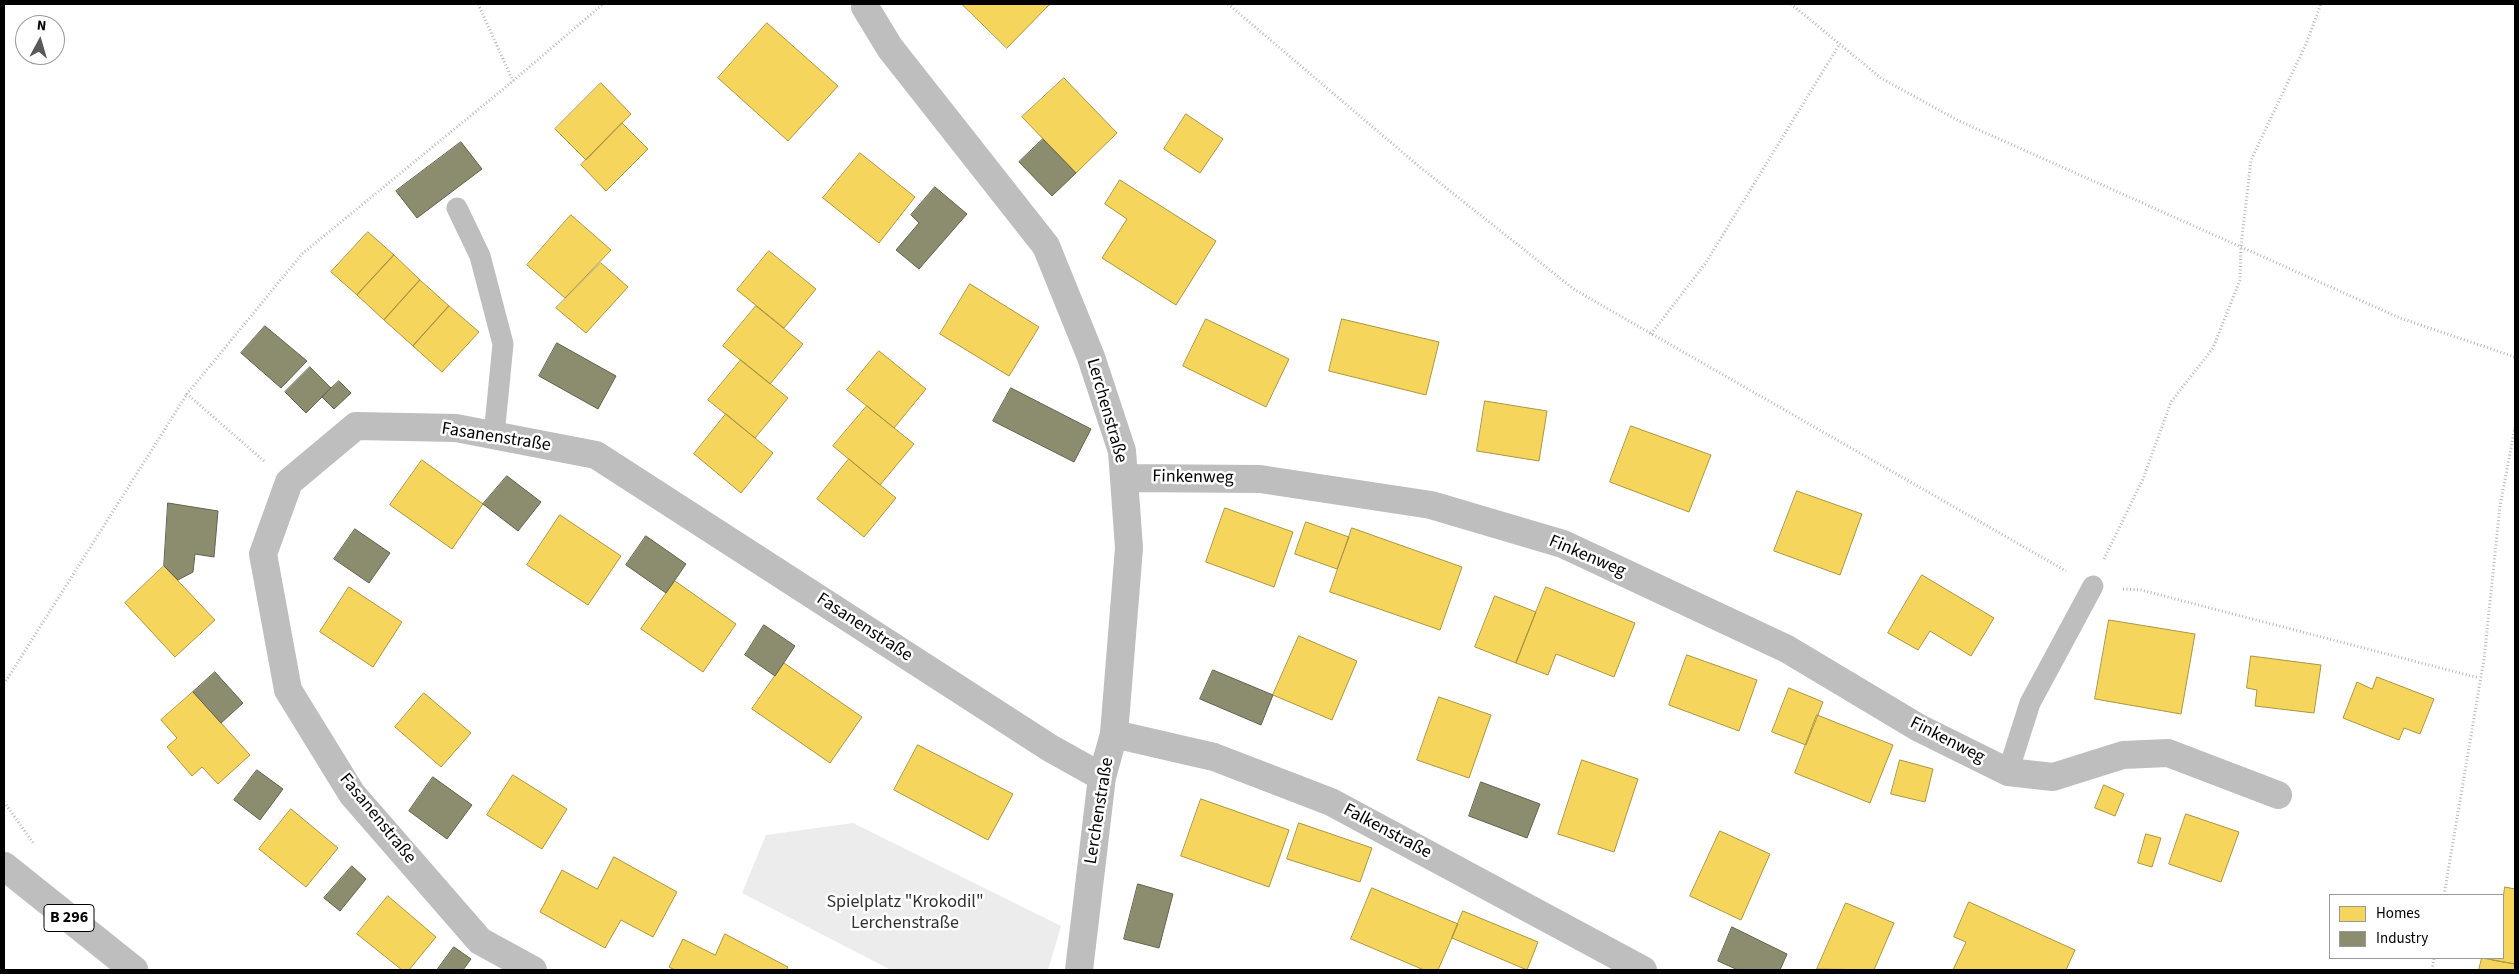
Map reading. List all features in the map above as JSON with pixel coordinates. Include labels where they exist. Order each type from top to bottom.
[{"type":"street","name":"Lerchenstraße","points":[[865,7],[890,48],[1046,246],[1091,357],[1122,451],[1129,548],[1114,734],[1102,777],[1079,970]]},
{"type":"street","name":"Fasanenstraße","points":[[533,970],[480,941],[473,933],[352,794],[288,690],[263,554],[289,482],[356,426],[456,428],[596,456],[1050,748],[1102,777]]},
{"type":"street","name":"Finkenweg","points":[[1125,478],[1260,479],[1431,504],[1563,544],[1787,649],[1919,728],[2008,772],[2053,777],[2123,755],[2168,753],[2278,795]]},
{"type":"street","name":"Falkenstraße","points":[[1114,734],[1214,757],[1331,802],[1643,970]]},
{"type":"street","name":"B 296","points":[[4,866],[134,970]]},
{"type":"lane","points":[[458,208],[480,256],[503,344],[494,436]]},
{"type":"lane","name":"Finkenweg","points":[[2008,772],[2030,704],[2093,586]]},
{"type":"path","points":[[478,4],[514,81]]},
{"type":"path","points":[[4,684],[187,394],[302,254],[514,81],[603,4]]},
{"type":"path","points":[[1228,4],[1421,168],[1575,290],[2093,586],[2141,590],[2479,678]]},
{"type":"path","points":[[1791,4],[1881,78],[1959,121],[2400,318],[2515,356]]},
{"type":"path","points":[[2093,586],[2143,480],[2172,402],[2214,348],[2240,280],[2241,246],[2251,160],[2306,44],[2321,4]]},
{"type":"path","points":[[1651,334],[1705,264],[1839,45]]},
{"type":"path","points":[[187,394],[289,482]]},
{"type":"path","points":[[2444,894],[2479,678],[2484,659],[2500,506],[2515,427]]},
{"type":"green space","name":"Spielplatz \"Krokodil\" Lerchenstraße","points":[[853,823],[1061,926],[1048,970],[891,970],[742,893],[766,835]]},
{"type":"building: Homes","points":[[962,4],[1050,4],[1007,48]]},
{"type":"building: Homes","points":[[767,23],[838,86],[788,141],[718,78]]},
{"type":"building: Homes","points":[[1064,78],[1117,133],[1076,173],[1022,117]]},
{"type":"building: Homes","points":[[601,83],[631,114],[586,160],[555,129]]},
{"type":"building: Homes","points":[[1186,114],[1223,139],[1200,173],[1164,149]]},
{"type":"building: Homes","points":[[622,123],[648,149],[606,191],[581,165]]},
{"type":"building: Homes","points":[[860,153],[915,197],[879,243],[823,198]]},
{"type":"building: Homes","points":[[1120,180],[1216,241],[1176,305],[1102,258],[1127,219],[1105,204]]},
{"type":"building: Homes","points":[[571,215],[611,250],[565,298],[527,265]]},
{"type":"building: Homes","points":[[368,232],[394,255],[357,295],[331,272]]},
{"type":"building: Homes","points":[[769,251],[816,289],[784,328],[737,290]]},
{"type":"building: Homes","points":[[394,255],[420,280],[384,320],[357,295]]},
{"type":"building: Homes","points":[[601,263],[628,287],[586,333],[556,308]]},
{"type":"building: Homes","points":[[420,280],[449,306],[413,346],[384,320]]},
{"type":"building: Homes","points":[[970,284],[1039,327],[1009,376],[940,334]]},
{"type":"building: Homes","points":[[449,306],[479,332],[442,372],[413,346]]},
{"type":"building: Homes","points":[[756,306],[803,344],[770,384],[723,346]]},
{"type":"building: Homes","points":[[1206,319],[1289,359],[1266,407],[1183,366]]},
{"type":"building: Homes","points":[[1342,319],[1439,342],[1426,395],[1329,371]]},
{"type":"building: Homes","points":[[879,351],[926,389],[894,428],[847,390]]},
{"type":"building: Homes","points":[[741,360],[788,398],[755,438],[708,400]]},
{"type":"building: Homes","points":[[1485,401],[1547,411],[1539,461],[1477,451]]},
{"type":"building: Homes","points":[[867,406],[914,444],[880,485],[833,446]]},
{"type":"building: Homes","points":[[726,414],[773,453],[741,493],[694,454]]},
{"type":"building: Homes","points":[[1631,426],[1711,455],[1689,512],[1610,482]]},
{"type":"building: Homes","points":[[849,459],[896,498],[864,537],[817,499]]},
{"type":"building: Homes","points":[[422,460],[483,504],[452,549],[390,505]]},
{"type":"building: Homes","points":[[1797,491],[1862,514],[1840,575],[1774,551]]},
{"type":"building: Homes","points":[[1225,508],[1293,532],[1274,587],[1206,562]]},
{"type":"building: Homes","points":[[560,515],[621,556],[588,605],[527,565]]},
{"type":"building: Homes","points":[[1306,522],[1349,537],[1337,569],[1295,554]]},
{"type":"building: Homes","points":[[1352,528],[1462,567],[1440,630],[1330,592]]},
{"type":"building: Homes","points":[[164,566],[215,620],[175,657],[125,603]]},
{"type":"building: Homes","points":[[1922,575],[1994,618],[1971,656],[1930,631],[1918,650],[1888,633]]},
{"type":"building: Homes","points":[[675,581],[736,624],[703,672],[641,629]]},
{"type":"building: Homes","points":[[349,587],[402,622],[373,667],[320,632]]},
{"type":"building: Homes","points":[[1546,587],[1635,623],[1614,677],[1556,654],[1548,675],[1516,663]]},
{"type":"building: Homes","points":[[1495,596],[1536,612],[1516,663],[1475,647]]},
{"type":"building: Homes","points":[[2109,620],[2195,634],[2181,714],[2095,699]]},
{"type":"building: Homes","points":[[1299,636],[1357,661],[1332,720],[1273,695]]},
{"type":"building: Homes","points":[[1687,655],[1757,680],[1739,731],[1669,705]]},
{"type":"building: Homes","points":[[2251,656],[2321,665],[2314,713],[2255,706],[2257,690],[2247,688]]},
{"type":"building: Homes","points":[[784,663],[862,717],[830,763],[752,709]]},
{"type":"building: Homes","points":[[2377,677],[2434,699],[2420,734],[2404,728],[2399,740],[2343,718],[2357,682],[2372,689]]},
{"type":"building: Homes","points":[[1789,688],[1823,702],[1806,745],[1772,732]]},
{"type":"building: Homes","points":[[193,692],[250,755],[218,784],[202,767],[192,776],[167,747],[177,738],[161,720]]},
{"type":"building: Homes","points":[[424,693],[471,733],[441,767],[395,727]]},
{"type":"building: Homes","points":[[1439,697],[1491,715],[1469,778],[1417,760]]},
{"type":"building: Homes","points":[[1817,715],[1893,745],[1870,803],[1795,773]]},
{"type":"building: Homes","points":[[918,745],[1013,794],[988,840],[894,790]]},
{"type":"building: Homes","points":[[1582,760],[1638,779],[1614,852],[1558,834]]},
{"type":"building: Homes","points":[[1900,760],[1933,769],[1925,802],[1891,794]]},
{"type":"building: Homes","points":[[513,775],[567,809],[542,849],[487,815]]},
{"type":"building: Homes","points":[[2104,785],[2124,794],[2115,816],[2095,808]]},
{"type":"building: Homes","points":[[1201,799],[1289,830],[1269,887],[1181,856]]},
{"type":"building: Homes","points":[[291,809],[338,848],[306,887],[259,849]]},
{"type":"building: Homes","points":[[2186,814],[2239,832],[2221,882],[2169,864]]},
{"type":"building: Homes","points":[[1299,823],[1372,848],[1360,882],[1287,859]]},
{"type":"building: Homes","points":[[1720,831],[1770,854],[1741,920],[1690,896]]},
{"type":"building: Homes","points":[[2146,834],[2161,838],[2152,867],[2138,863]]},
{"type":"building: Homes","points":[[614,857],[677,892],[653,937],[621,920],[605,948],[540,912],[562,870],[597,889]]},
{"type":"building: Homes","points":[[2505,887],[2515,889],[2515,964],[2492,960],[2504,959]]},
{"type":"building: Homes","points":[[1372,888],[1458,924],[1438,970],[1424,970],[1351,939]]},
{"type":"building: Homes","points":[[388,896],[436,937],[409,970],[402,970],[357,934]]},
{"type":"building: Homes","points":[[1969,902],[2075,950],[2066,970],[1953,970],[1966,942],[1954,937]]},
{"type":"building: Homes","points":[[1846,903],[1894,923],[1874,970],[1817,969]]},
{"type":"building: Homes","points":[[1463,911],[1538,942],[1527,970],[1452,938]]},
{"type":"building: Homes","points":[[725,934],[788,967],[786,970],[675,970],[669,967],[683,939],[715,955]]},
{"type":"building: Homes","points":[[2482,959],[2515,964],[2515,970],[2479,970]]},
{"type":"building: Industry","points":[[1043,139],[1076,173],[1052,196],[1019,162]]},
{"type":"building: Industry","points":[[461,142],[482,169],[417,218],[396,191]]},
{"type":"building: Industry","points":[[935,187],[967,214],[919,269],[896,250],[919,223],[911,215]]},
{"type":"building: Industry","points":[[265,326],[307,361],[281,388],[241,353]]},
{"type":"building: Industry","points":[[557,343],[616,376],[598,409],[539,376]]},
{"type":"building: Industry","points":[[310,367],[331,388],[306,413],[285,392]]},
{"type":"building: Industry","points":[[339,381],[351,393],[334,409],[322,397]]},
{"type":"building: Industry","points":[[1011,388],[1091,429],[1074,462],[993,421]]},
{"type":"building: Industry","points":[[507,476],[541,502],[518,531],[483,504]]},
{"type":"building: Industry","points":[[168,503],[218,511],[214,557],[195,554],[193,572],[178,580],[164,566]]},
{"type":"building: Industry","points":[[355,529],[390,553],[369,583],[334,559]]},
{"type":"building: Industry","points":[[646,536],[686,564],[666,593],[626,565]]},
{"type":"building: Industry","points":[[764,625],[795,646],[775,676],[745,655]]},
{"type":"building: Industry","points":[[1213,670],[1273,695],[1261,725],[1200,699]]},
{"type":"building: Industry","points":[[215,672],[243,703],[221,723],[193,692]]},
{"type":"building: Industry","points":[[257,770],[283,789],[260,820],[234,800]]},
{"type":"building: Industry","points":[[433,777],[472,805],[447,839],[409,811]]},
{"type":"building: Industry","points":[[1481,782],[1540,804],[1527,838],[1469,816]]},
{"type":"building: Industry","points":[[352,866],[366,879],[340,911],[324,898]]},
{"type":"building: Industry","points":[[1138,884],[1173,894],[1159,948],[1124,939]]},
{"type":"building: Industry","points":[[1732,927],[1787,954],[1780,970],[1738,970],[1718,961]]},
{"type":"building: Industry","points":[[454,947],[471,959],[463,970],[437,970]]}]
